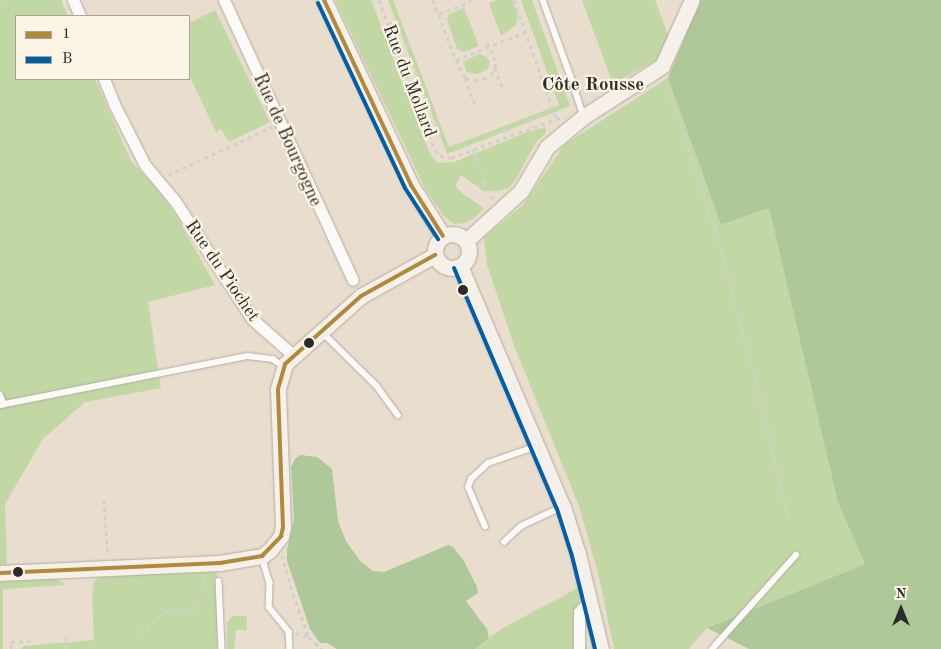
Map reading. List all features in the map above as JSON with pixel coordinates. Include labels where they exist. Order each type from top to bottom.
[{"type":"main road","points":[[324,0],[411,185],[443,236]]},
{"type":"main road","points":[[466,241],[521,191],[547,147],[583,117],[662,66],[692,0]]},
{"type":"main road","points":[[457,234],[466,241],[469,251],[468,257],[460,266],[450,268],[444,266],[435,255],[435,247],[443,236],[457,234]]},
{"type":"main road","points":[[0,573],[202,564],[262,556],[270,550],[281,536],[284,518],[278,389],[288,361],[361,296],[435,255]]},
{"type":"main road","points":[[460,266],[562,507],[578,554],[601,649]]},
{"type":"street","points":[[73,0],[80,15]]},
{"type":"street","name":"Rue de Bourgogne","points":[[224,0],[353,280]]},
{"type":"street","name":"Rue du Piochet","points":[[104,80],[114,104],[145,165],[175,201],[252,319],[288,361]]},
{"type":"street","points":[[579,649],[579,612],[590,600]]},
{"type":"lane","points":[[543,0],[572,77],[583,117]]},
{"type":"lane","points":[[321,330],[371,379],[398,415]]},
{"type":"lane","points":[[0,394],[2,404],[248,356],[288,361]]},
{"type":"lane","points":[[485,527],[468,488],[471,478],[488,463],[537,446]]},
{"type":"lane","points":[[504,542],[521,526],[562,507]]},
{"type":"lane","points":[[712,649],[796,555]]},
{"type":"lane","points":[[262,556],[267,567],[270,583],[269,607],[289,632],[290,649]]},
{"type":"lane","points":[[219,581],[222,649]]},
{"type":"path","points":[[0,3],[9,0]]},
{"type":"path","name":"Rue du Mollard","points":[[379,0],[435,150],[440,156],[451,158],[473,149]]},
{"type":"path","points":[[433,0],[475,104]]},
{"type":"path","points":[[514,0],[556,118]]},
{"type":"path","points":[[438,14],[471,2]]},
{"type":"path","points":[[388,24],[399,20]]},
{"type":"path","points":[[456,60],[551,22]]},
{"type":"path","points":[[487,42],[490,46],[495,68],[504,92]]},
{"type":"path","points":[[398,49],[409,45]]},
{"type":"path","points":[[662,66],[716,228],[754,367],[788,520]]},
{"type":"path","points":[[465,78],[483,79],[490,75],[495,68]]},
{"type":"path","points":[[407,76],[419,72]]},
{"type":"path","points":[[417,102],[429,97]]},
{"type":"path","points":[[494,201],[484,182],[473,149],[556,118],[583,117]]},
{"type":"path","points":[[528,119],[532,127]]},
{"type":"path","points":[[157,180],[280,124]]},
{"type":"path","points":[[427,128],[439,124]]},
{"type":"path","points":[[503,129],[506,137]]},
{"type":"path","points":[[104,500],[109,568]]},
{"type":"path","points":[[281,536],[280,546],[293,594],[309,636],[322,649]]},
{"type":"path","points":[[140,633],[165,611],[194,612],[205,575],[202,564]]},
{"type":"path","points":[[289,632],[309,636]]},
{"type":"path","points":[[66,637],[67,649]]},
{"type":"path","points":[[11,649],[11,642],[31,640]]},
{"type":"green space","points":[[0,0],[61,0],[68,15],[15,15],[15,80],[95,80],[131,161],[157,189],[176,215],[215,285],[148,302],[161,388],[85,402],[43,439],[5,504],[7,564],[0,565]]},
{"type":"green space","points":[[335,0],[371,0],[426,144],[431,155],[438,163],[454,162],[528,132],[546,127],[545,134],[536,142],[515,181],[508,188],[499,191],[484,191],[461,175],[455,186],[484,208],[473,219],[464,223],[454,224],[443,215],[426,190]]},
{"type":"green space","points":[[388,0],[393,0],[449,147],[559,105],[521,0],[532,0],[570,106],[447,154]]},
{"type":"green space","points":[[497,0],[512,0],[518,15],[516,25],[501,36],[489,3]]},
{"type":"green space","points":[[582,0],[655,0],[670,40],[660,58],[613,84]]},
{"type":"green space","points":[[700,0],[941,0],[941,649],[749,649],[707,628],[865,564],[838,502],[769,208],[721,225],[668,78]]},
{"type":"green space","points":[[464,8],[479,46],[463,52],[457,49],[447,19],[449,14]]},
{"type":"green space","points":[[215,10],[270,122],[229,142],[221,129],[216,132],[190,77],[190,22]]},
{"type":"green space","points":[[479,54],[487,57],[490,63],[487,70],[477,74],[467,72],[463,62]]},
{"type":"green space","points":[[668,78],[721,225],[769,208],[838,500],[865,564],[707,628],[689,649],[614,649],[599,577],[579,506],[515,348],[487,265],[484,237],[523,205],[565,144]]},
{"type":"green space","points":[[300,455],[317,457],[332,469],[338,521],[346,541],[360,561],[373,571],[384,572],[448,545],[453,547],[464,561],[477,587],[478,593],[466,601],[487,629],[489,638],[475,649],[337,649],[327,643],[320,643],[310,629],[287,561],[287,550],[294,518],[291,467],[295,459]]},
{"type":"green space","points":[[213,570],[217,574],[217,649],[20,649],[24,646],[94,640],[92,597],[94,583],[98,577]]},
{"type":"green space","points":[[53,577],[66,585],[3,589],[3,649],[0,649],[0,580]]},
{"type":"green space","points":[[578,588],[587,649],[475,649],[501,629]]},
{"type":"green space","points":[[234,616],[247,616],[247,630],[236,630],[234,649],[227,649],[227,623]]},
{"type":"transit line","name":"1","points":[[324,0],[411,185],[443,236]]},
{"type":"transit line","name":"B","points":[[318,3],[405,188],[438,239]]},
{"type":"transit line","name":"1","points":[[0,573],[220,563],[262,556],[281,536],[283,527],[278,389],[285,364],[361,296],[435,255]]},
{"type":"transit line","name":"B","points":[[454,268],[557,509],[572,556],[595,649]]},
{"type":"district","name":"Côte Rousse","points":[[593,86]]}]
